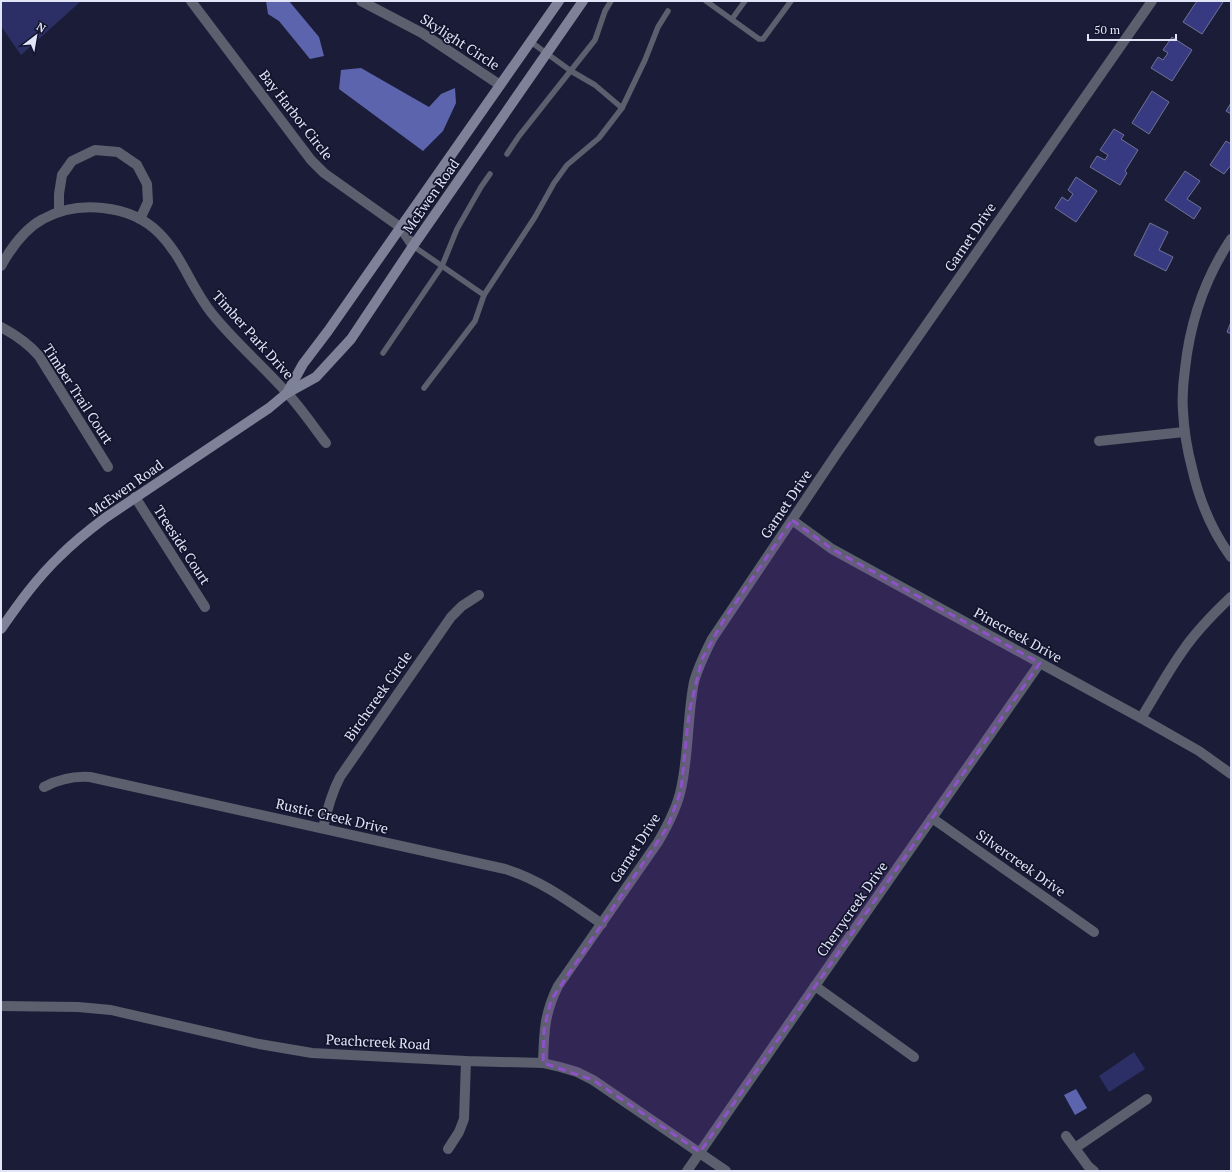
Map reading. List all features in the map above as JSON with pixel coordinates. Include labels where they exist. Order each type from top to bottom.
[{"type":"street","name":"Bay Harbor Circle","points":[[191,1],[311,160],[324,173],[400,227],[413,246]]},
{"type":"street","name":"Skylight Circle","points":[[361,1],[422,33],[500,85]]},
{"type":"street","name":"McEwen Road","points":[[287,392],[303,364],[328,331],[559,1]]},
{"type":"street","name":"McEwen Road","points":[[1,629],[33,585],[59,557],[93,527],[135,497],[269,408],[287,392],[316,377],[347,344],[583,1]]},
{"type":"street","name":"Garnet Drive","points":[[543,1063],[546,1014],[558,986],[658,842],[668,826],[676,808],[684,771],[689,712],[695,680],[702,660],[723,620],[837,453],[1152,1]]},
{"type":"street","points":[[59,212],[59,194],[62,175],[72,162],[95,150],[118,152],[137,165],[148,184],[148,202],[140,219]]},
{"type":"street","name":"Timber Park Drive","points":[[1,266],[8,253],[31,227],[42,219],[59,212],[86,208],[104,208],[140,219],[158,232],[172,247],[181,261],[192,285],[214,317],[287,392],[326,443]]},
{"type":"street","points":[[1231,239],[1216,263],[1205,286],[1192,325],[1182,390],[1184,432],[1195,482],[1204,508],[1231,557]]},
{"type":"street","name":"Timber Trail Court","points":[[1,327],[21,339],[39,356],[108,467]]},
{"type":"street","points":[[1099,440],[1184,432]]},
{"type":"street","name":"Treeside Court","points":[[135,497],[205,607]]},
{"type":"street","name":"Pinecreek Drive","points":[[792,520],[839,553],[1040,664],[1142,718],[1199,751],[1231,774]]},
{"type":"street","name":"Birchcreek Circle","points":[[324,828],[327,807],[332,791],[340,777],[451,616],[462,606],[479,595]]},
{"type":"street","points":[[1142,718],[1181,652],[1202,626],[1231,597]]},
{"type":"street","name":"Cherrycreek Drive","points":[[687,1171],[1040,664]]},
{"type":"street","name":"Rustic Creek Drive","points":[[44,787],[64,778],[77,776],[90,777],[324,828],[515,872],[550,888],[602,924]]},
{"type":"street","name":"Silvercreek Drive","points":[[932,818],[1094,932]]},
{"type":"street","points":[[815,986],[914,1056]]},
{"type":"street","name":"Peachcreek Road","points":[[1,1006],[78,1007],[111,1010],[259,1044],[312,1053],[466,1061],[543,1063],[577,1072],[593,1080],[726,1171]]},
{"type":"street","points":[[448,1149],[459,1132],[464,1119],[466,1061]]},
{"type":"street","points":[[1075,1148],[1147,1099]]},
{"type":"street","points":[[1066,1136],[1088,1166],[1094,1171]]},
{"type":"lane","points":[[507,154],[519,136],[595,40],[605,11],[611,1]]},
{"type":"lane","points":[[706,1],[759,39],[763,39],[791,1]]},
{"type":"lane","points":[[732,19],[745,1]]},
{"type":"lane","points":[[424,388],[475,321],[484,295],[535,218],[554,183],[567,165],[599,138],[622,108],[645,60],[658,27],[668,11]]},
{"type":"lane","points":[[531,42],[571,71],[595,85],[622,108]]},
{"type":"lane","points":[[383,353],[442,266],[457,230],[490,174]]},
{"type":"lane","points":[[413,246],[484,295]]},
{"type":"highlighted area","points":[[792,520],[832,549],[1040,663],[700,1152],[593,1080],[543,1063],[544,1029],[551,1000],[668,826],[681,790],[689,712],[702,659],[723,621]]},
{"type":"shaded area","points":[[1,1],[81,1],[21,55],[1,26]]},
{"type":"shaded area","points":[[1134,1052],[1145,1069],[1109,1092],[1099,1076]]},
{"type":"water","points":[[266,1],[289,1],[319,37],[324,56],[310,59],[279,21],[268,14]]},
{"type":"water","points":[[361,68],[429,107],[441,94],[455,88],[456,103],[443,131],[423,151],[339,89],[341,70]]},
{"type":"water","points":[[1076,1089],[1087,1108],[1075,1115],[1064,1095]]},
{"type":"building","points":[[1197,1],[1223,2],[1202,34],[1183,22]]},
{"type":"building","points":[[1172,37],[1192,50],[1172,81],[1151,68],[1158,57],[1163,60],[1168,53],[1163,50]]},
{"type":"building","points":[[1152,91],[1169,102],[1149,134],[1132,123]]},
{"type":"building","points":[[1231,103],[1231,114],[1226,111]]},
{"type":"building","points":[[1114,129],[1124,135],[1121,139],[1138,150],[1125,171],[1127,173],[1120,185],[1090,167],[1097,156],[1105,160],[1108,155],[1100,150]]},
{"type":"building","points":[[1226,141],[1231,144],[1231,165],[1224,174],[1210,165]]},
{"type":"building","points":[[1185,171],[1200,181],[1187,199],[1201,208],[1194,219],[1165,200]]},
{"type":"building","points":[[1076,177],[1097,191],[1076,222],[1055,208],[1062,197],[1068,201],[1073,194],[1068,190]]},
{"type":"building","points":[[1150,223],[1168,232],[1159,250],[1173,257],[1166,271],[1134,255]]},
{"type":"building","points":[[1231,322],[1231,334],[1227,332]]}]
